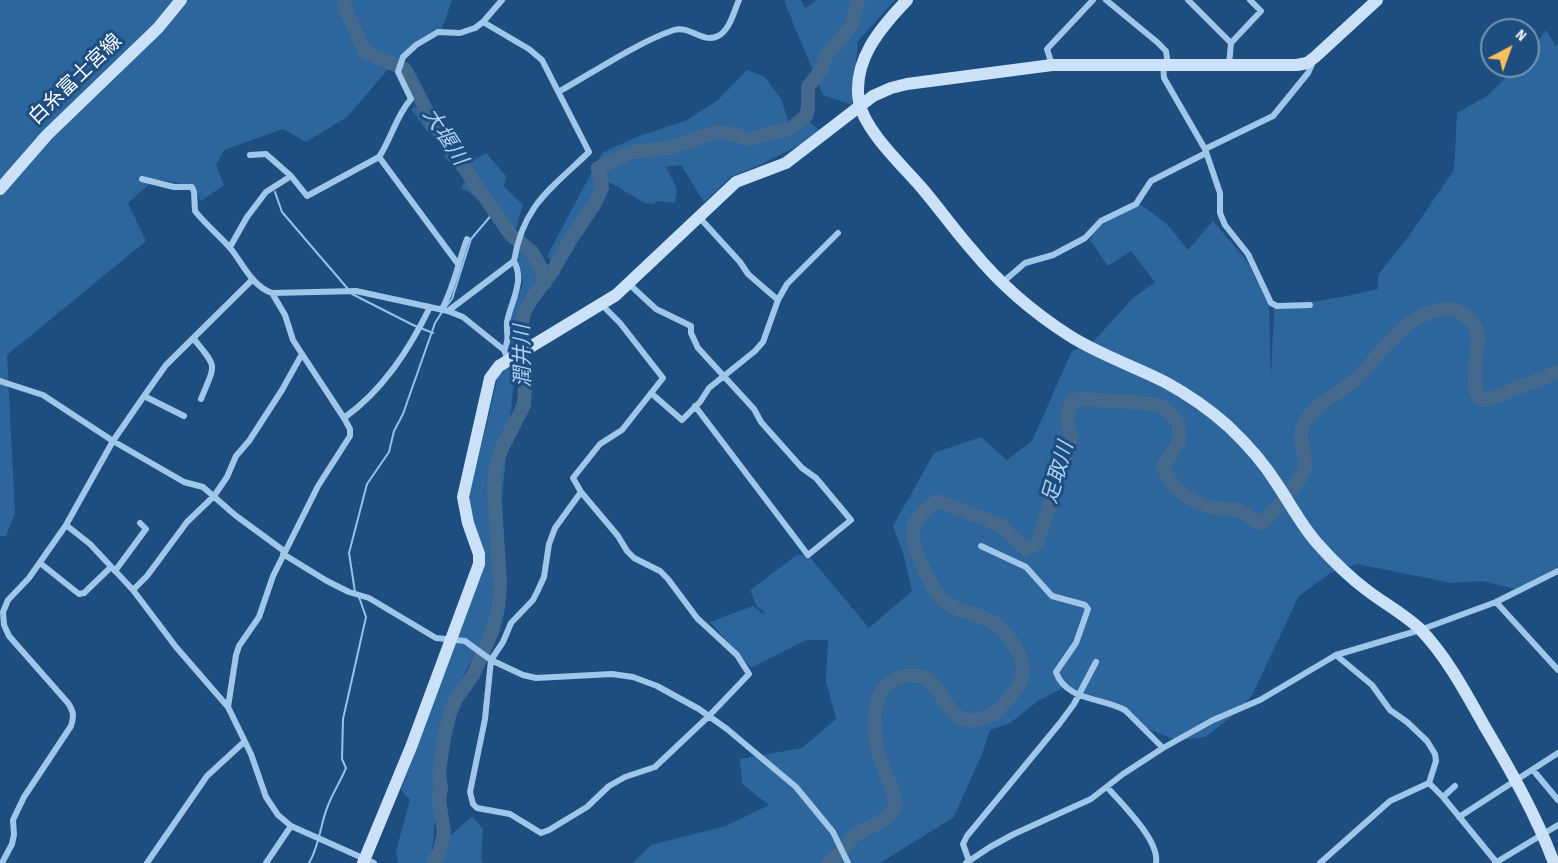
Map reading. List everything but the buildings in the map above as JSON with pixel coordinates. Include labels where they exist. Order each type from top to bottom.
[{"type":"street","name":"白糸富士宮線","points":[[0,189],[47,135],[158,28],[181,0]]},
{"type":"street","points":[[250,155],[266,154],[291,176],[307,196],[379,157],[387,147],[387,140],[397,126],[398,118],[411,99],[398,72],[402,60],[416,45],[438,32],[470,31],[483,22],[502,0]]},
{"type":"street","points":[[560,91],[632,50],[676,29],[687,30],[708,38],[719,35],[729,25],[739,0]]},
{"type":"street","points":[[907,0],[874,38],[862,65],[858,80],[860,106],[872,130],[974,253],[1003,282],[1038,313],[1080,342],[1167,383],[1227,425],[1275,480],[1314,540],[1336,564],[1367,591],[1420,630],[1455,674],[1516,780],[1544,834],[1554,863]]},
{"type":"street","points":[[1052,65],[1047,49],[1094,0]]},
{"type":"street","points":[[1106,0],[1166,51],[1164,78],[1205,151],[1220,193],[1220,213],[1224,225],[1248,254],[1271,303],[1277,306],[1310,305]]},
{"type":"street","points":[[1188,0],[1231,43]]},
{"type":"street","points":[[1229,65],[1231,43],[1262,11],[1250,0]]},
{"type":"street","points":[[66,525],[90,544],[133,590],[176,646],[228,707],[251,754],[266,797],[278,815],[291,826],[367,861],[479,564],[479,554],[468,523],[463,497],[466,474],[490,378],[509,355],[536,344],[602,305],[629,284],[736,182],[786,163],[873,96],[891,88],[1052,65],[1297,65],[1307,63],[1315,57],[1377,0]]},
{"type":"street","points":[[483,22],[529,49],[542,60],[560,91],[589,152],[538,201],[527,216],[515,252],[514,261],[518,283],[517,295],[507,321],[509,355]]},
{"type":"street","points":[[1003,282],[1025,262],[1053,255],[1085,238],[1101,220],[1136,204],[1151,181],[1273,116],[1308,73],[1315,57]]},
{"type":"street","points":[[379,157],[458,264]]},
{"type":"street","points":[[230,248],[247,217],[266,192],[291,176]]},
{"type":"street","points":[[142,179],[174,187],[192,187],[195,211],[230,248],[261,288],[272,293],[356,291],[445,310],[463,317],[509,355]]},
{"type":"street","points":[[699,217],[748,274],[778,300]]},
{"type":"street","points":[[651,393],[682,420],[709,388],[763,342],[778,300],[787,285],[838,233]]},
{"type":"street","points":[[445,310],[467,239]]},
{"type":"street","points":[[445,310],[514,261]]},
{"type":"street","points":[[2,863],[12,844],[13,820],[20,804],[71,726],[73,717],[73,711],[68,703],[9,636],[4,626],[3,612],[8,600],[29,578],[66,525],[113,441],[166,365],[253,279]]},
{"type":"street","points":[[629,284],[656,309],[691,326],[691,333],[698,348],[754,410],[774,437],[802,468],[816,478],[851,520],[808,555],[695,406]]},
{"type":"street","points":[[228,707],[239,646],[259,617],[270,584],[318,486],[350,436],[350,429],[344,418],[293,340],[285,315],[272,293]]},
{"type":"street","points":[[581,492],[555,528],[549,544],[543,577],[533,600],[511,623],[503,642],[489,659],[485,719],[470,792],[472,804],[484,811],[510,814],[541,833],[587,807],[609,786],[625,777],[655,768],[749,674],[737,655],[703,624],[668,579],[627,551],[618,536],[581,492],[573,478],[600,444],[622,430],[663,378],[620,322],[602,305]]},
{"type":"street","points":[[344,418],[364,404],[403,357],[430,307]]},
{"type":"street","points":[[192,338],[212,362],[213,370],[201,399]]},
{"type":"street","points":[[133,590],[147,576],[187,522],[214,496],[227,477],[236,456],[249,441],[282,390],[302,354]]},
{"type":"street","points":[[0,381],[43,395],[113,441],[183,482],[203,488],[284,553],[349,592],[369,598],[436,638],[465,641],[489,659],[536,678],[612,674],[633,677],[657,686],[709,716],[796,787],[833,832],[848,863]]},
{"type":"street","points":[[144,396],[184,416]]},
{"type":"street","points":[[40,563],[79,594],[84,593],[113,569],[146,528],[140,523]]},
{"type":"street","points":[[981,546],[1026,567],[1052,596],[1084,605],[1088,609],[1076,643],[1056,672],[1058,679],[1079,695],[1125,710],[1163,748]]},
{"type":"street","points":[[1096,662],[1079,695],[1060,723],[967,836],[963,844],[968,862],[990,847],[1034,824],[1071,809],[1163,748],[1213,720],[1260,700],[1336,655],[1420,630],[1496,602],[1558,571]]},
{"type":"street","points":[[1496,602],[1558,670]]},
{"type":"street","points":[[1320,863],[1390,801],[1429,783],[1436,761],[1435,754],[1427,741],[1390,710],[1372,685],[1336,655]]},
{"type":"street","points":[[147,863],[207,776],[244,742]]},
{"type":"street","points":[[1459,817],[1558,753]]},
{"type":"street","points":[[1533,770],[1558,800]]},
{"type":"street","points":[[1429,783],[1496,862],[1558,825]]},
{"type":"street","points":[[1443,797],[1455,786]]},
{"type":"street","points":[[1107,787],[1152,841],[1157,857],[1156,863]]},
{"type":"street","points":[[266,863],[291,826]]},
{"type":"shaded area","points":[[0,0],[452,0],[442,28],[396,63],[378,57],[391,66],[347,117],[306,142],[283,129],[224,150],[216,165],[224,185],[201,201],[194,186],[155,179],[128,203],[146,241],[7,355],[15,513],[6,536],[0,536]]},
{"type":"shaded area","points":[[801,0],[805,8],[817,0],[895,0],[858,41],[852,105],[823,95],[784,1]]},
{"type":"shaded area","points":[[1546,30],[1556,46],[1558,43],[1558,567],[1515,589],[1483,581],[1452,583],[1357,564],[1330,573],[1299,596],[1252,695],[1239,711],[1205,737],[1176,740],[1141,726],[1102,699],[1066,686],[1038,701],[1010,723],[990,730],[954,817],[880,863],[633,863],[651,845],[726,826],[769,805],[742,784],[740,759],[802,748],[836,719],[826,681],[828,640],[806,640],[751,668],[710,622],[753,606],[763,614],[765,612],[757,607],[750,590],[797,555],[808,555],[869,628],[912,591],[904,557],[893,526],[934,453],[981,437],[1007,460],[1032,441],[1072,351],[1093,342],[1132,299],[1155,282],[1131,251],[1108,266],[1090,240],[1096,228],[1140,204],[1167,224],[1188,250],[1213,221],[1247,261],[1269,306],[1271,378],[1274,308],[1378,289],[1378,275],[1408,237],[1454,170],[1457,113],[1487,96],[1506,78],[1540,78],[1540,38]]},
{"type":"shaded area","points":[[747,70],[765,77],[781,99],[788,119],[785,130],[808,121],[819,130],[801,144],[731,177],[704,202],[681,165],[666,167],[677,189],[675,203],[656,201],[654,204],[645,203],[609,182],[588,222],[557,265],[547,256],[602,153],[639,136],[687,120],[718,100]]},
{"type":"shaded area","points":[[415,106],[430,114],[468,164],[486,153],[506,176],[504,187],[523,205],[516,228],[508,229],[501,234],[480,202],[461,188],[467,178],[444,157],[447,152],[433,134],[427,131],[411,109]]},
{"type":"shaded area","points":[[526,240],[539,255],[546,274],[538,285],[524,296],[517,352],[509,336],[508,327],[515,301],[523,285],[518,264],[520,243]]},
{"type":"shaded area","points":[[516,360],[489,625],[453,696],[441,758],[431,863],[398,863],[396,851],[410,800],[401,790],[485,560],[468,500],[498,376]]},
{"type":"shaded area","points":[[472,816],[483,829],[481,858],[483,863],[437,863],[448,838]]},
{"type":"waterway","name":"大堰川","points":[[345,0],[344,6],[365,52],[405,69],[433,123],[511,235],[532,252],[541,268],[545,283]]},
{"type":"waterway","name":"潤井川","points":[[433,863],[440,851],[444,832],[439,800],[441,788],[439,773],[450,713],[456,699],[473,675],[493,629],[498,608],[500,584],[494,488],[496,466],[501,450],[524,405],[525,386],[521,339],[523,315],[595,203],[602,188],[598,168],[632,152],[669,148],[716,132],[749,139],[791,128],[806,116],[808,87],[821,70],[826,56],[852,25],[858,0]]},
{"type":"waterway","points":[[275,192],[282,212],[348,289]]},
{"type":"waterway","points":[[445,308],[452,299],[471,239],[494,212]]},
{"type":"waterway","points":[[352,294],[433,333]]},
{"type":"waterway","name":"足取川","points":[[828,863],[844,849],[851,838],[889,815],[896,801],[878,753],[875,728],[878,700],[887,685],[905,676],[925,678],[937,689],[952,711],[958,716],[975,720],[988,717],[996,711],[1019,684],[1023,675],[1022,661],[1004,631],[993,622],[955,608],[939,596],[915,548],[913,526],[922,513],[937,501],[1000,525],[1026,549],[1037,544],[1072,437],[1068,417],[1069,408],[1075,399],[1163,406],[1178,422],[1179,442],[1163,466],[1172,483],[1193,500],[1211,507],[1240,511],[1260,523],[1287,496],[1303,472],[1305,460],[1301,433],[1310,414],[1357,378],[1398,333],[1422,316],[1435,311],[1452,309],[1463,314],[1473,323],[1478,336],[1475,384],[1480,398],[1487,400],[1558,372]]},
{"type":"waterway","points":[[355,592],[349,553],[367,484],[389,452],[394,431],[403,414],[435,323],[442,312]]},
{"type":"waterway","points":[[309,863],[316,849],[326,811],[346,768],[342,759],[343,719],[366,617],[359,597]]}]
